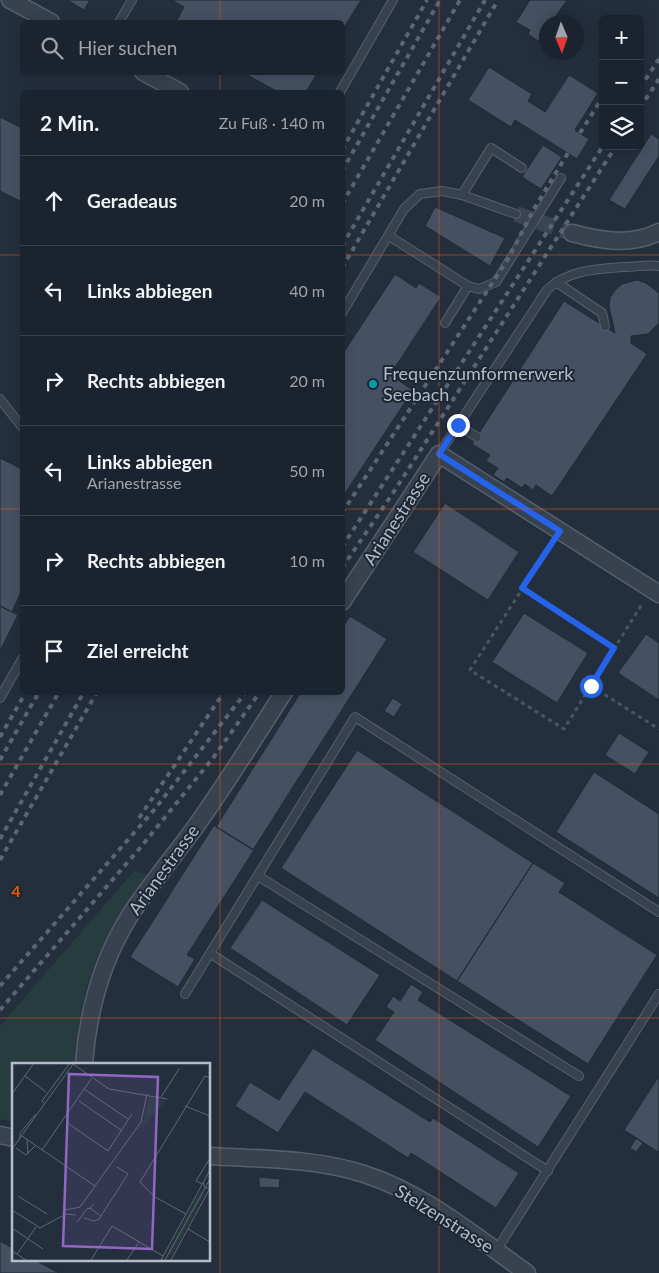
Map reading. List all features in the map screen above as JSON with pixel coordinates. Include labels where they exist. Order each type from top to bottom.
[{"type":"street","points":[[10,0],[47,20]]},
{"type":"street","points":[[149,75],[176,90]]},
{"type":"street","points":[[572,233],[616,242],[647,238],[659,232]]},
{"type":"street","name":"Arianestrasse","points":[[345,597],[439,454],[655,591]]},
{"type":"street","name":"Arianestrasse","points":[[84,1063],[86,1039],[96,990],[118,936],[142,897],[203,817],[282,695]]},
{"type":"street","name":"Stelzenstrasse","points":[[210,1156],[317,1164],[364,1174],[406,1191],[527,1273]]},
{"type":"lane","points":[[120,20],[132,0]]},
{"type":"lane","points":[[341,90],[393,0]]},
{"type":"lane","points":[[462,195],[492,148],[522,168]]},
{"type":"lane","points":[[388,236],[468,286],[479,289],[496,282],[562,178]]},
{"type":"lane","points":[[345,308],[404,209],[420,194],[442,191],[462,195],[516,214]]},
{"type":"lane","points":[[439,454],[547,290],[556,282],[588,269],[649,264],[659,266]]},
{"type":"lane","points":[[556,282],[602,313],[605,326]]},
{"type":"lane","points":[[446,323],[468,286]]},
{"type":"lane","points":[[0,399],[20,424]]},
{"type":"lane","points":[[458,425],[477,436]]},
{"type":"lane","points":[[0,698],[20,663]]},
{"type":"lane","points":[[185,994],[355,717],[659,912]]},
{"type":"lane","points":[[258,876],[579,1076]]},
{"type":"lane","points":[[211,954],[548,1171]]},
{"type":"lane","points":[[496,1251],[659,994]]},
{"type":"path","points":[[560,531],[470,670],[564,729],[614,648],[655,591]]},
{"type":"path","points":[[522,588],[614,648]]},
{"type":"path","points":[[591,686],[659,729]]},
{"type":"green space","points":[[134,871],[147,874],[125,906],[106,939],[91,974],[81,1011],[75,1063],[12,1063],[12,1122],[0,1119],[0,1026]]},
{"type":"building","points":[[67,0],[90,0],[84,10]]},
{"type":"building","points":[[172,0],[361,0],[345,26],[345,20],[177,20],[184,7]]},
{"type":"building","points":[[530,0],[567,0],[557,15],[539,15],[538,41],[528,34],[530,30],[516,22]]},
{"type":"building","points":[[489,67],[532,94],[528,101],[545,112],[569,75],[598,93],[575,130],[589,139],[577,159],[515,120],[511,127],[468,100]]},
{"type":"building","points":[[247,75],[316,75],[307,90],[274,90]]},
{"type":"building","points":[[0,117],[20,127],[20,201],[0,191]]},
{"type":"building","points":[[651,134],[659,139],[659,156],[625,209],[609,200],[641,150],[644,150],[644,145]]},
{"type":"building","points":[[543,145],[562,157],[541,189],[522,177]]},
{"type":"building","points":[[435,207],[505,238],[490,266],[425,226]]},
{"type":"building","name":"Frequenzumformerwerk Seebach","points":[[395,274],[416,288],[419,283],[441,297],[390,375],[413,390],[345,493],[345,350]]},
{"type":"building","points":[[637,280],[646,283],[659,293],[659,323],[648,334],[631,336],[631,343],[647,354],[552,496],[536,485],[533,490],[525,484],[522,488],[507,478],[504,482],[493,475],[498,468],[486,461],[490,455],[472,444],[564,301],[615,333],[609,307],[610,298],[622,284]]},
{"type":"building","points":[[0,458],[20,468],[20,594],[12,612],[0,606]]},
{"type":"building","points":[[445,503],[519,552],[488,600],[413,552]]},
{"type":"building","points":[[0,606],[18,615],[0,651]]},
{"type":"building","points":[[524,613],[588,653],[557,703],[492,662]]},
{"type":"building","points":[[350,616],[387,639],[253,850],[216,827],[299,695],[345,695],[345,624]]},
{"type":"building","points":[[646,634],[659,643],[659,700],[618,673]]},
{"type":"building","points":[[393,698],[402,704],[394,717],[384,711]]},
{"type":"building","points":[[619,733],[649,752],[635,774],[605,755]]},
{"type":"building","points":[[357,750],[533,863],[457,981],[281,868]]},
{"type":"building","points":[[594,772],[659,814],[659,898],[556,832]]},
{"type":"building","points":[[214,825],[254,850],[187,955],[195,959],[178,987],[130,957]]},
{"type":"building","points":[[533,863],[565,883],[559,892],[657,955],[588,1064],[457,981]]},
{"type":"building","points":[[262,900],[380,975],[347,1025],[230,948]]},
{"type":"building","points":[[411,984],[423,992],[418,1000],[571,1096],[538,1147],[375,1040],[394,1012],[386,1007],[393,996],[400,1001]]},
{"type":"building","points":[[313,1048],[430,1122],[433,1118],[519,1173],[496,1208],[411,1153],[408,1158],[305,1092],[278,1133],[235,1106],[250,1082],[279,1100]]},
{"type":"building","points":[[659,1076],[659,1151],[658,1152],[624,1130]]},
{"type":"building","points":[[636,1138],[643,1143],[636,1152],[630,1148]]},
{"type":"building","points":[[259,1177],[280,1179],[279,1188],[259,1187]]},
{"type":"building","points":[[0,1241],[12,1248],[12,1260],[35,1260],[59,1273],[0,1273]]},
{"type":"tunnel","points":[[516,214],[572,233]]},
{"type":"railway","points":[[345,145],[427,0]]},
{"type":"railway","points":[[345,166],[440,0]]},
{"type":"railway","points":[[345,199],[460,0]]},
{"type":"railway","points":[[345,241],[485,0]]},
{"type":"railway","points":[[345,263],[498,0]]},
{"type":"railway","points":[[644,82],[659,59]]},
{"type":"railway","points":[[642,105],[659,79]]},
{"type":"railway","points":[[580,133],[599,103]]},
{"type":"railway","points":[[345,542],[600,150]]},
{"type":"railway","points":[[345,564],[393,493],[613,150]]},
{"type":"railway","points":[[345,508],[508,259],[535,207],[568,153]]},
{"type":"railway","points":[[0,737],[24,695]]},
{"type":"railway","points":[[0,760],[37,695]]},
{"type":"railway","points":[[0,795],[57,695]]},
{"type":"railway","points":[[0,839],[82,695]]},
{"type":"railway","points":[[0,860],[95,695]]},
{"type":"railway","points":[[139,818],[222,695]]},
{"type":"railway","points":[[0,986],[154,810],[244,695]]},
{"type":"railway","points":[[0,1010],[140,848],[213,758],[258,695]]},
{"type":"place","name":"Frequenzumformerwerk Seebach","points":[[373,384]]},
{"type":"route","points":[[458,425],[439,454],[560,531],[522,588],[614,648],[591,686]]}]
